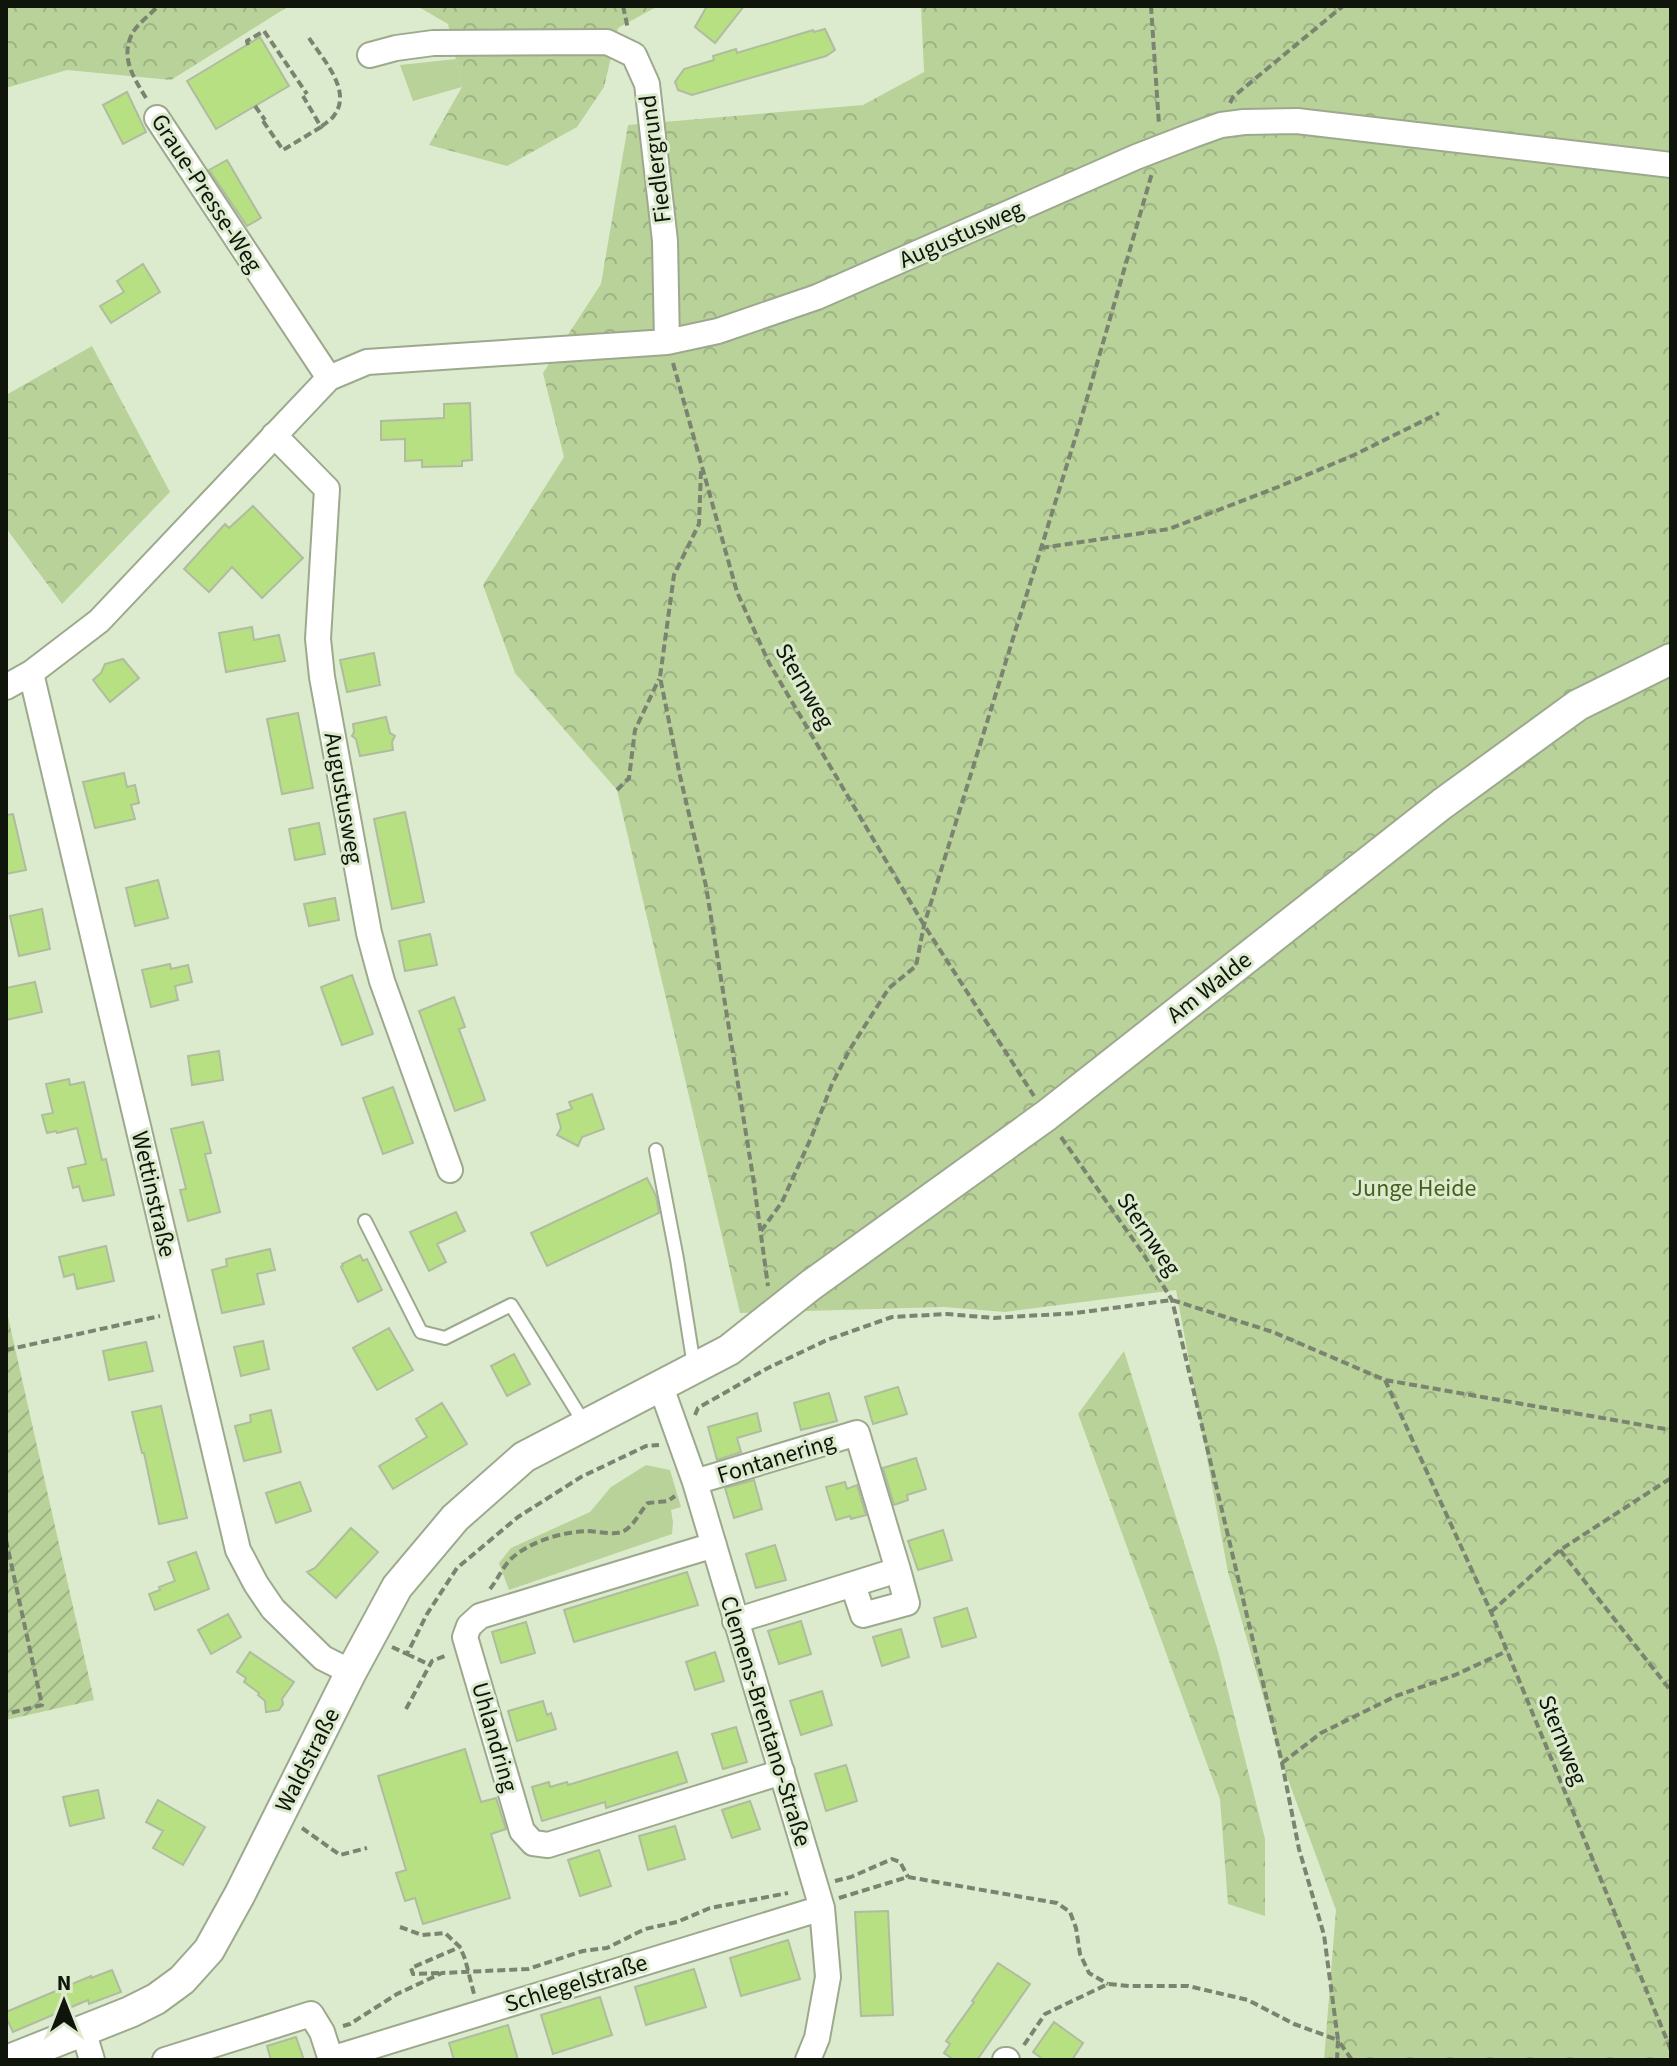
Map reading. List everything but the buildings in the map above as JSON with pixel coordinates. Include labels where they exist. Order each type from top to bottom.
[{"type":"street","name":"Fiedlergrund","points":[[370,55],[433,43],[607,42],[634,55],[647,84],[665,241],[667,342]]},
{"type":"street","name":"Graue-Presse-Weg","points":[[157,118],[190,162],[329,378]]},
{"type":"street","name":"Augustusweg","points":[[6,687],[31,673],[99,621],[329,378],[367,362],[667,342],[718,331],[817,297],[1159,148],[1221,125],[1297,121],[1671,165]]},
{"type":"street","name":"Augustusweg","points":[[274,435],[327,489],[318,639],[322,677],[369,933],[382,981],[450,1170]]},
{"type":"street","name":"Am Walde","points":[[765,1322],[811,1285],[1047,1115],[1442,804],[1578,705],[1671,659]]},
{"type":"street","name":"Wettinstraße","points":[[31,673],[238,1550],[273,1609],[323,1658],[351,1672]]},
{"type":"street","name":"Waldstraße","points":[[9,2060],[156,1999],[182,1980],[209,1950],[397,1587],[455,1518],[524,1457],[729,1350],[765,1322]]},
{"type":"street","name":"Clemens-Brentano-Straße","points":[[661,1387],[695,1482],[819,1897],[828,1977],[817,2038],[808,2060]]},
{"type":"street","name":"Fontanering","points":[[695,1482],[857,1433],[907,1603],[863,1615],[853,1585]]},
{"type":"street","points":[[480,1616],[714,1545]]},
{"type":"street","points":[[735,1621],[898,1570]]},
{"type":"street","name":"Uhlandring","points":[[480,1616],[469,1626],[465,1637],[522,1831],[533,1843],[548,1845],[782,1772]]},
{"type":"street","name":"Schlegelstraße","points":[[331,2059],[479,2013],[819,1897]]},
{"type":"street","points":[[165,2060],[316,2023],[331,2059]]},
{"type":"street","points":[[83,2030],[92,2060]]},
{"type":"lane","points":[[656,1150],[694,1369]]},
{"type":"lane","points":[[365,1221],[421,1332],[445,1338],[511,1305],[586,1426]]},
{"type":"lane","points":[[6,2054],[9,2060]]},
{"type":"path","name":"Graue-Presse-Weg","points":[[157,118],[128,68],[127,54],[133,33],[158,6]]},
{"type":"path","points":[[761,1231],[782,1202],[850,1049],[889,988],[916,966],[924,925],[1079,426],[1159,148],[1151,6]]},
{"type":"path","points":[[1221,125],[1233,97],[1343,6]]},
{"type":"path","points":[[248,45],[247,41],[264,31],[305,95],[321,127]]},
{"type":"path","points":[[255,106],[283,150],[334,116],[341,98],[339,88],[309,38]]},
{"type":"path","name":"Sternweg","points":[[667,342],[737,592],[769,663],[924,925],[1172,1300],[1273,1332],[1385,1380],[1491,1612],[1671,2050]]},
{"type":"path","points":[[1041,548],[1169,529],[1354,455],[1439,413]]},
{"type":"path","points":[[617,790],[629,778],[635,730],[660,677],[674,575],[699,524],[701,465]]},
{"type":"path","points":[[660,677],[706,886],[761,1231],[766,1276],[765,1322]]},
{"type":"path","points":[[407,1654],[427,1614],[457,1568],[518,1517],[581,1477],[646,1446],[681,1442],[698,1408],[768,1368],[827,1340],[892,1317],[947,1314],[994,1318],[1076,1313],[1172,1300],[1282,1763],[1299,1849],[1324,1935],[1338,2040],[1337,2060]]},
{"type":"path","points":[[6,1350],[182,1311]]},
{"type":"path","points":[[1385,1380],[1671,1430]]},
{"type":"path","points":[[1491,1612],[1560,1550],[1671,1478]]},
{"type":"path","points":[[480,1616],[480,1602],[509,1560],[525,1548],[545,1539],[579,1532],[625,1531],[648,1503],[668,1501],[695,1482]]},
{"type":"path","points":[[6,1540],[42,1705],[6,1714]]},
{"type":"path","points":[[1560,1550],[1671,1691]]},
{"type":"path","points":[[383,1642],[430,1665]]},
{"type":"path","points":[[1282,1763],[1321,1733],[1396,1696],[1455,1675],[1507,1651]]},
{"type":"path","points":[[406,1709],[432,1661],[450,1654]]},
{"type":"path","points":[[281,1812],[340,1855],[367,1848]]},
{"type":"path","points":[[819,1897],[851,1877],[892,1859],[900,1862],[908,1877]]},
{"type":"path","points":[[460,1947],[411,1968],[413,1974],[528,1969],[583,1951],[607,1948],[645,1929],[677,1922],[710,1908],[819,1897],[837,1898],[908,1877],[1057,1903],[1070,1912],[1080,1954],[1089,1973],[1108,1984],[1188,1986],[1248,2000],[1294,2024],[1338,2040],[1352,2060]]},
{"type":"path","points":[[400,1927],[422,1935],[445,1933],[460,1947],[479,2013]]},
{"type":"path","points":[[316,2023],[350,2024],[397,1994],[442,1973]]},
{"type":"path","points":[[1011,2056],[1045,2014],[1108,1984]]},
{"type":"green space","points":[[6,6],[289,6],[171,80],[67,70],[6,88]]},
{"type":"green space","points":[[417,6],[658,6],[618,28],[604,87],[577,127],[507,166],[429,145],[462,87],[448,24]]},
{"type":"green space","name":"Junge Heide","points":[[921,6],[1671,6],[1671,2060],[1324,2060],[1336,1910],[1282,1763],[1228,1572],[1176,1290],[1005,1312],[944,1307],[740,1313],[617,790],[515,673],[483,585],[564,457],[543,373],[601,284],[628,125],[863,105],[924,72]]},
{"type":"green space","points":[[456,59],[462,87],[413,101],[400,65]]},
{"type":"green space","points":[[92,346],[170,492],[62,604],[6,528],[6,395]]},
{"type":"green space","points":[[6,1308],[94,1700],[6,1720]]},
{"type":"green space","points":[[1124,1351],[1218,1651],[1265,1839],[1265,1916],[1228,1904],[1220,1799],[1078,1414]]},
{"type":"green space","points":[[646,1465],[670,1470],[681,1507],[671,1510],[672,1534],[509,1590],[499,1563],[511,1548],[590,1512],[611,1487]]}]
